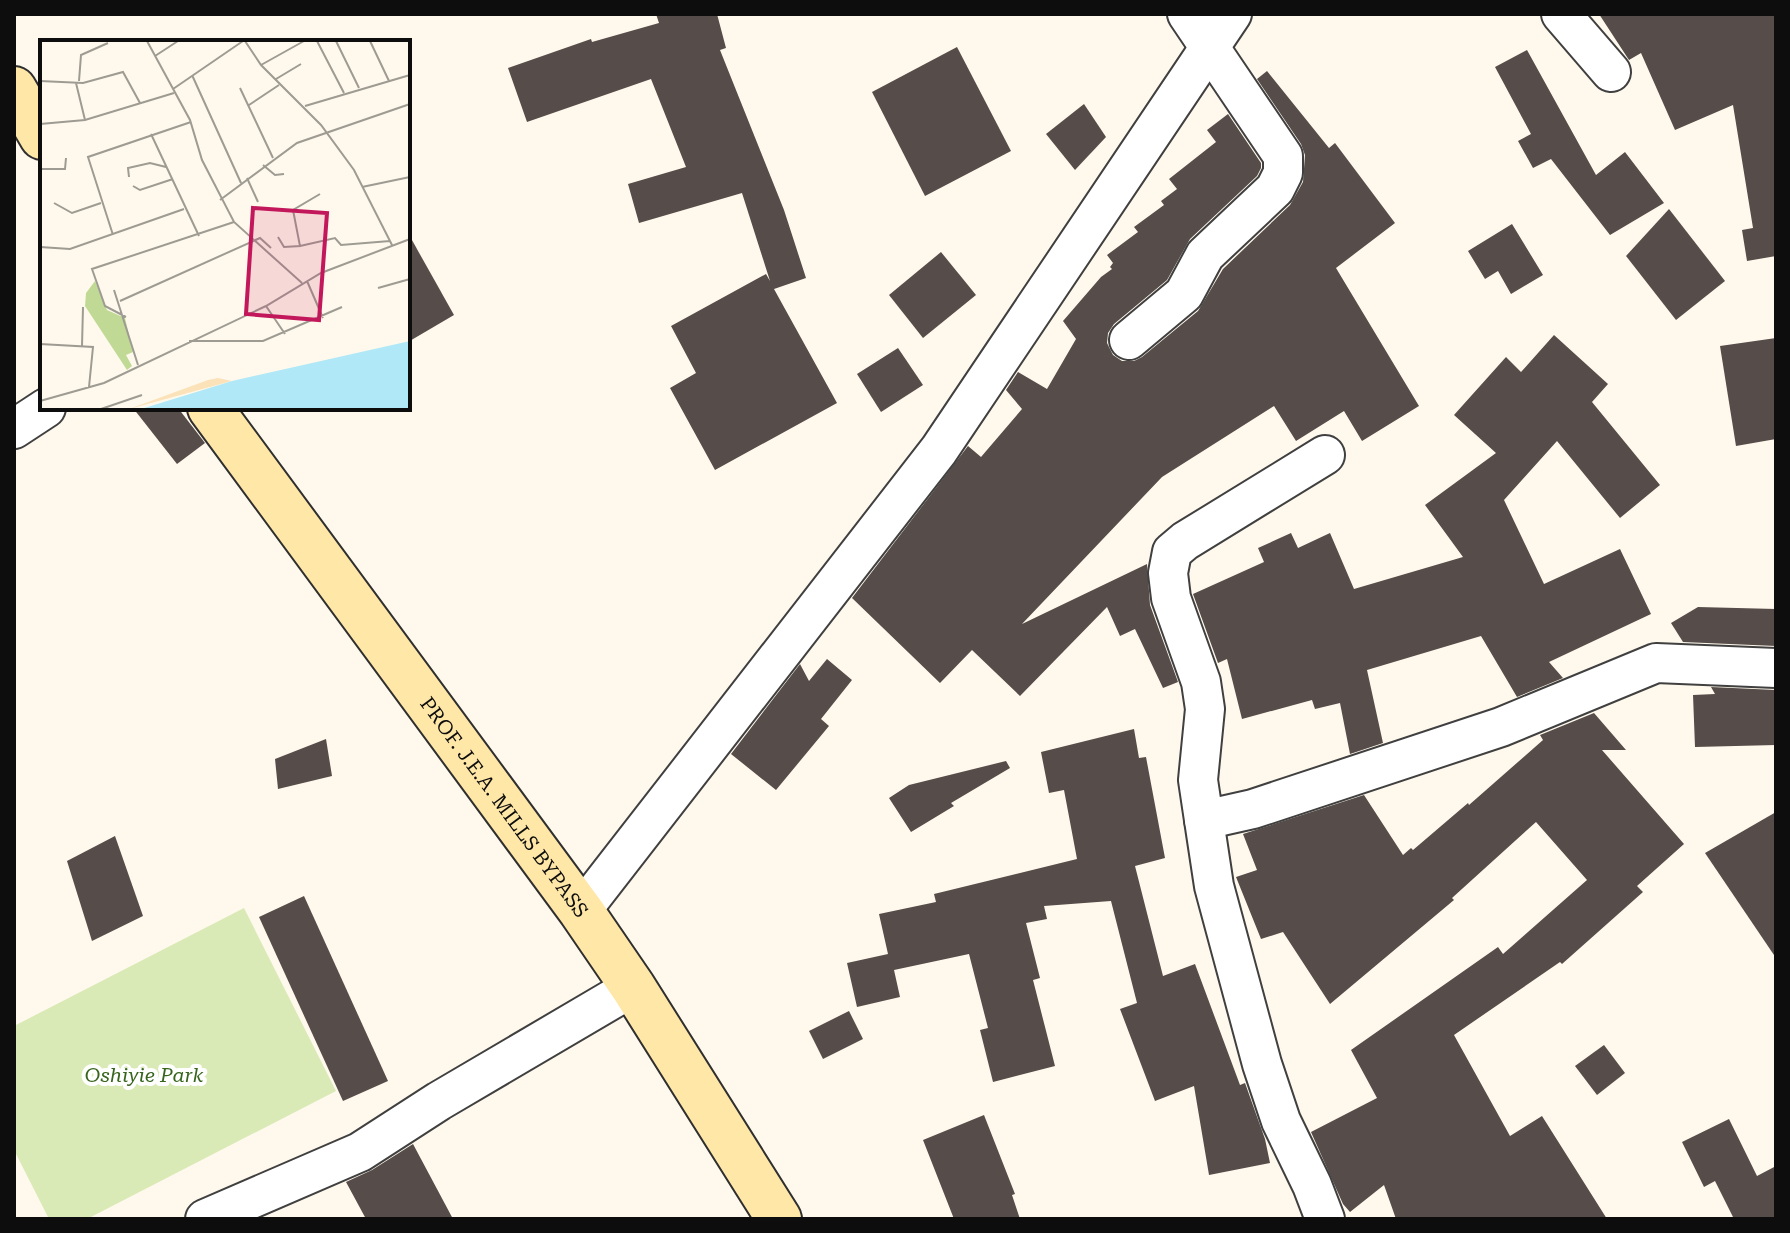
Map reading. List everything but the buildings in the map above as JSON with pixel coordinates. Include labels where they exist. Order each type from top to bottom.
[{"type":"street","points":[[1129,340],[1184,294],[1205,255],[1275,189],[1283,173],[1283,156],[1187,14]]},
{"type":"street","points":[[581,911],[939,450],[1232,14]]},
{"type":"street","points":[[1561,14],[1611,72]]},
{"type":"street","points":[[14,89],[40,134]]},
{"type":"street","points":[[14,429],[43,410]]},
{"type":"street","name":"PROF. J.E.A. MILLS BYPASS","points":[[211,410],[581,911],[633,987],[779,1219]]},
{"type":"street","points":[[1325,455],[1185,541],[1172,552],[1168,573],[1171,598],[1201,682],[1205,709],[1198,780],[1214,886],[1262,1064],[1281,1121],[1325,1219]]},
{"type":"street","points":[[1204,820],[1253,809],[1486,732],[1656,663],[1776,668]]},
{"type":"street","points":[[205,1219],[360,1152],[439,1101],[633,987]]},
{"type":"green space","name":"Oshiyie Park","points":[[244,908],[336,1091],[87,1219],[49,1219],[14,1150],[14,1026]]}]
